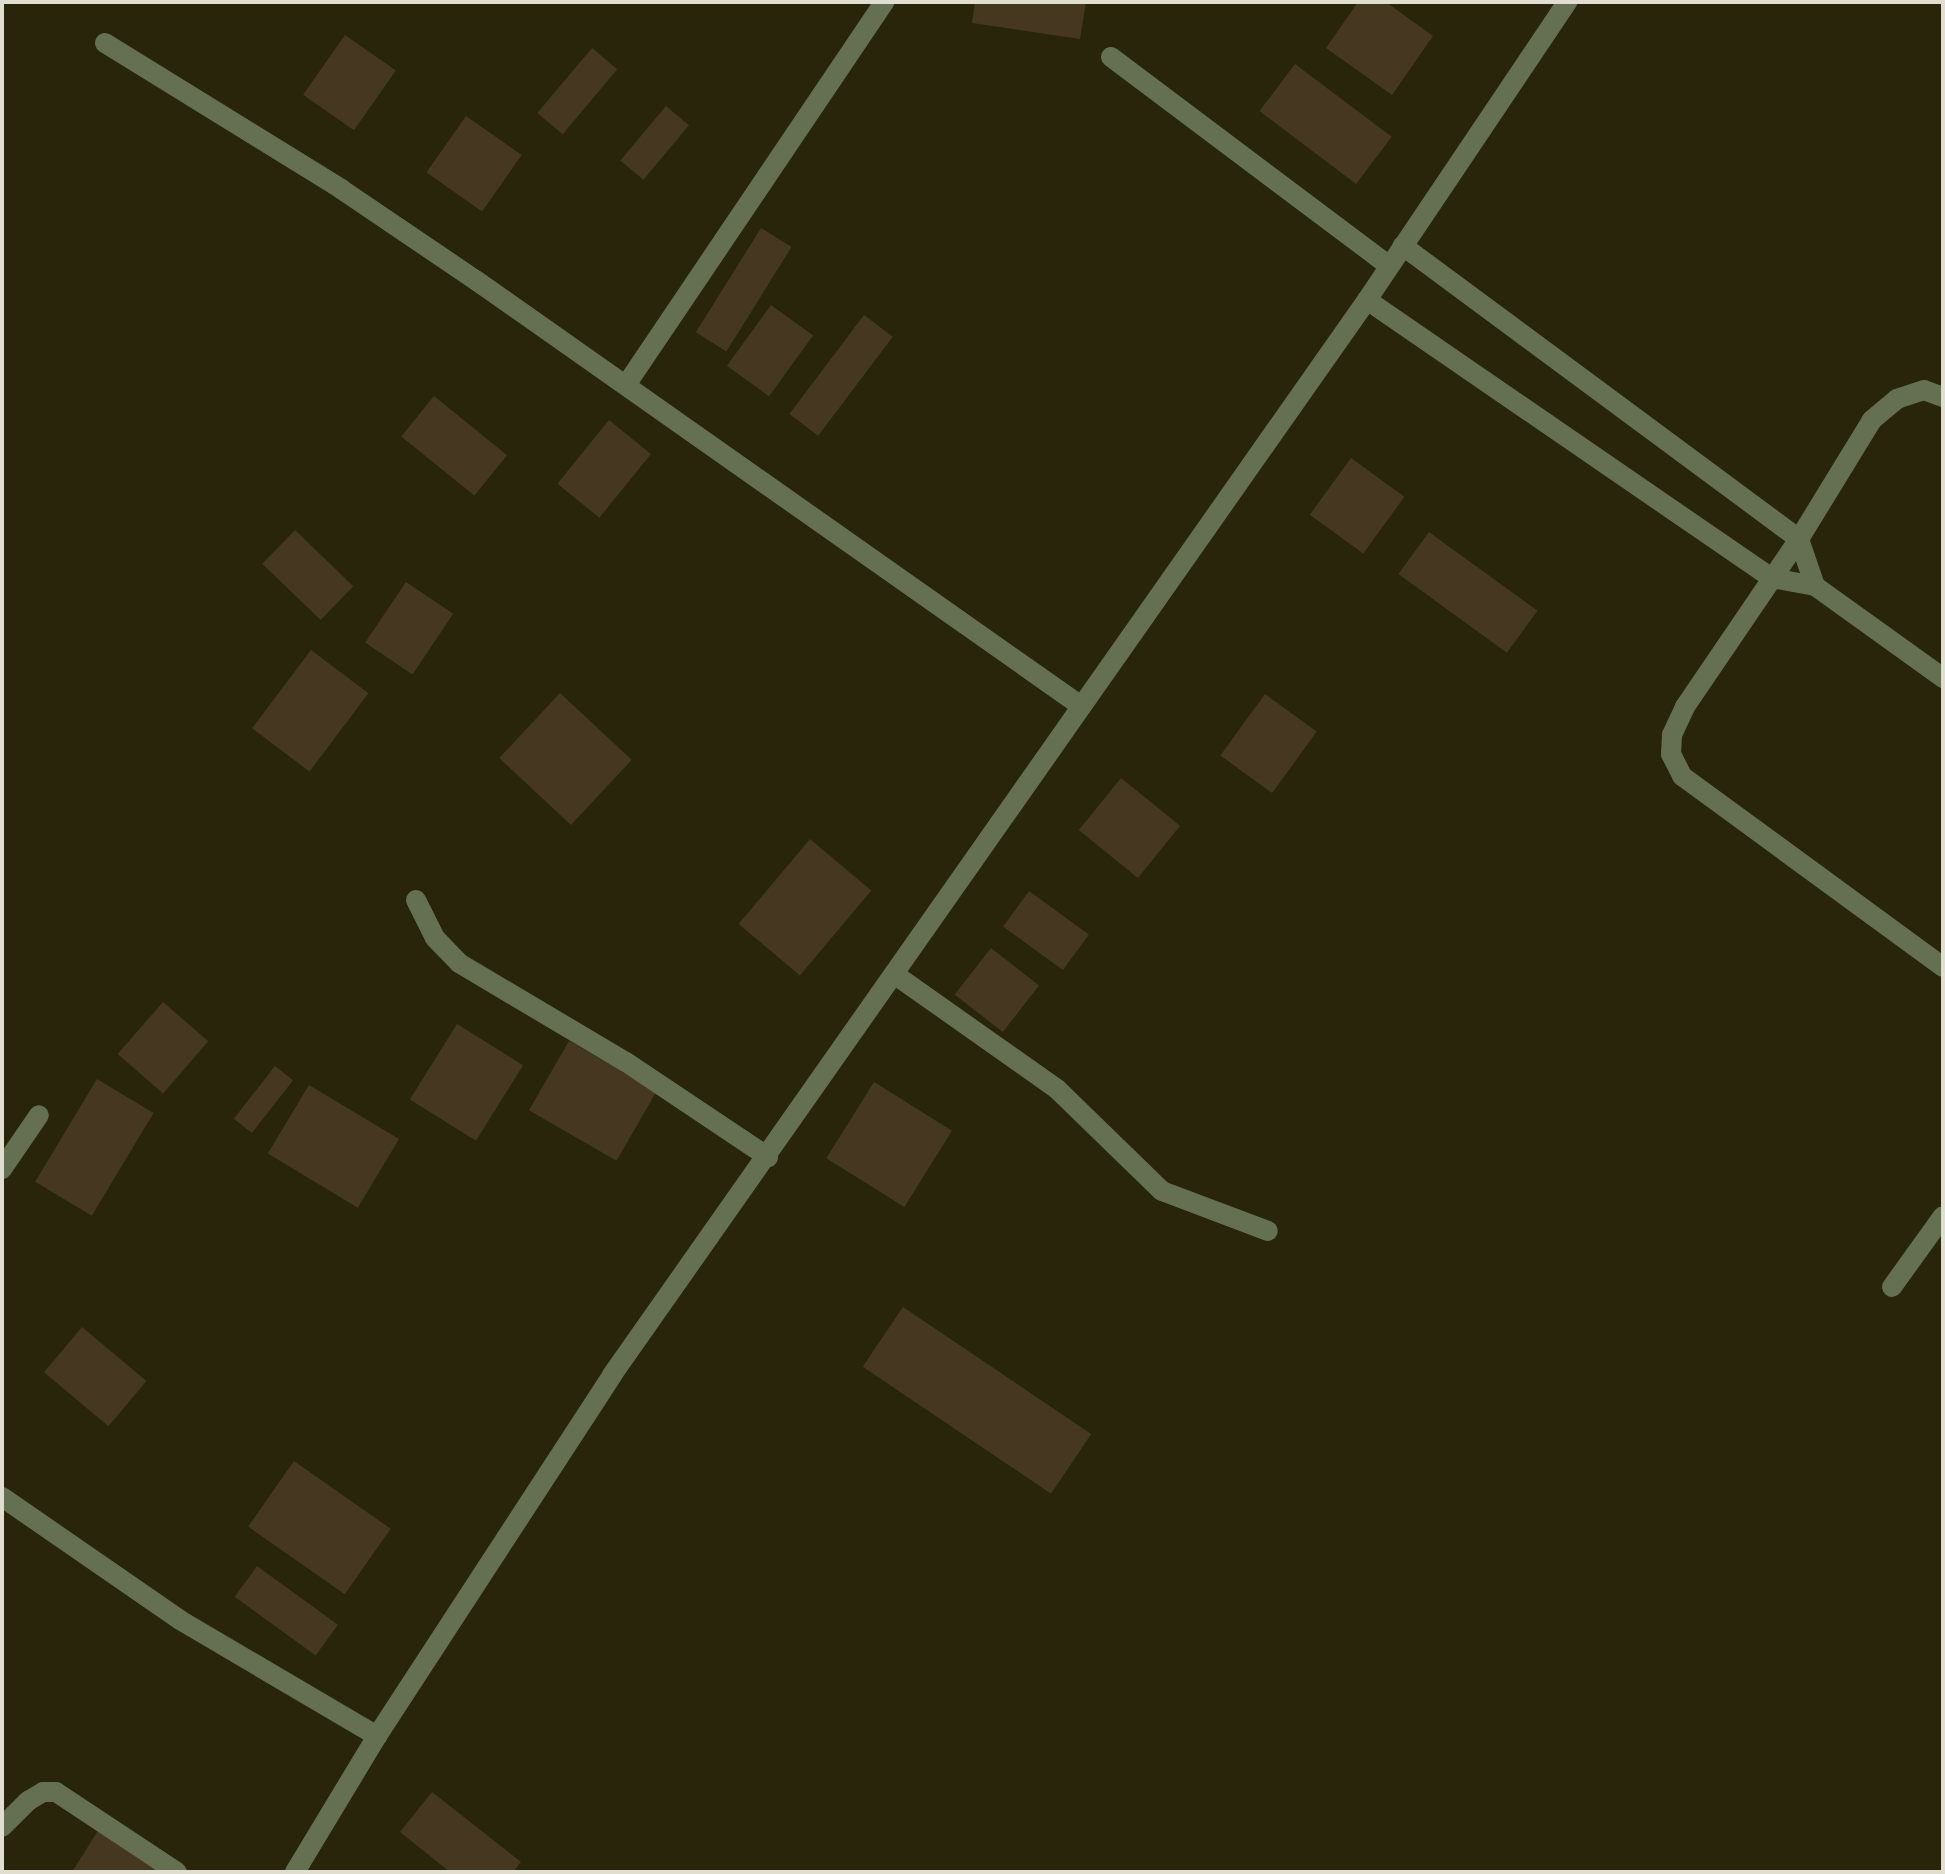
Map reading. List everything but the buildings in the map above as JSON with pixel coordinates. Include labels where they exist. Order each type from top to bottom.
[{"type":"street","points":[[626,385],[884,2]]},
{"type":"street","points":[[295,1872],[377,1736],[612,1375],[1367,300],[1567,2]]},
{"type":"street","points":[[105,43],[341,189],[626,385],[1081,706]]},
{"type":"street","points":[[1111,57],[1389,266]]},
{"type":"street","points":[[1403,246],[1799,539],[1815,586]]},
{"type":"street","points":[[1367,300],[1772,578],[1815,586],[1943,678]]},
{"type":"street","points":[[1943,397],[1924,390],[1897,399],[1872,420],[1799,539],[1685,707],[1672,735],[1671,754],[1682,776],[1943,967]]},
{"type":"street","points":[[416,900],[435,938],[459,963],[626,1062],[768,1157]]},
{"type":"street","points":[[894,974],[1057,1089],[1162,1191],[1268,1231]]},
{"type":"street","points":[[2,1169],[39,1115]]},
{"type":"street","points":[[1892,1287],[1943,1216]]},
{"type":"street","points":[[2,1497],[180,1620],[377,1736]]},
{"type":"street","points":[[2,1827],[28,1801],[43,1792],[56,1792],[177,1872]]}]
